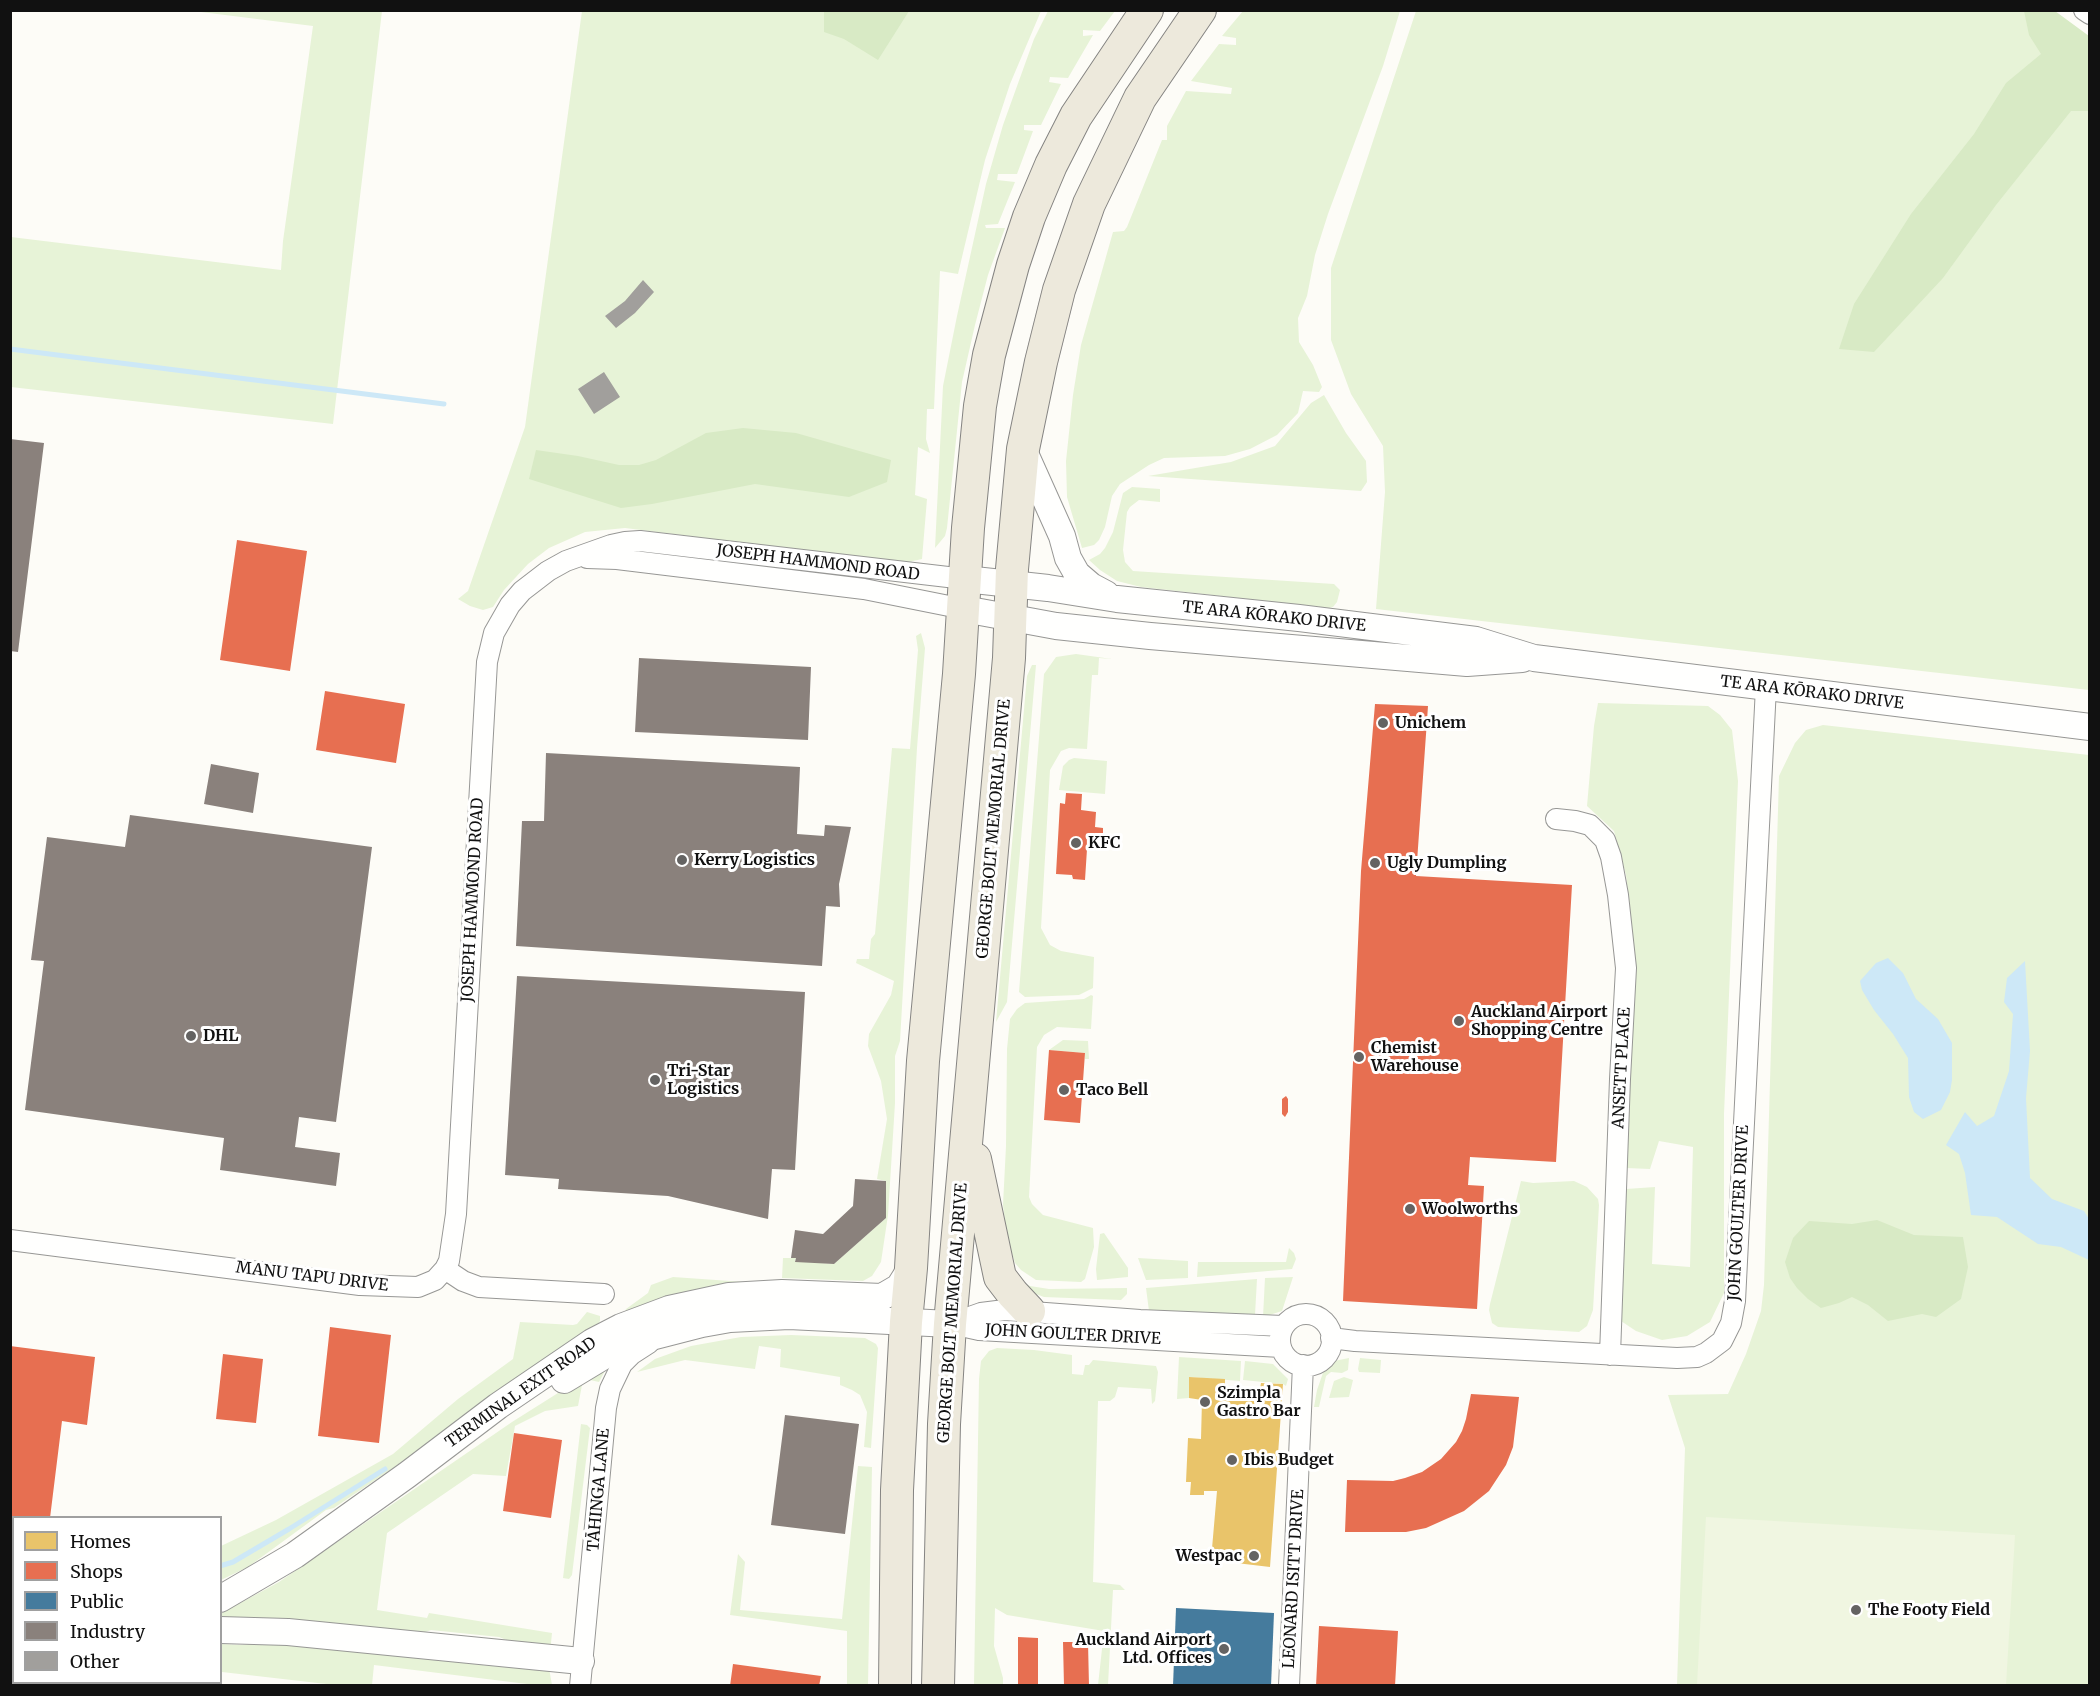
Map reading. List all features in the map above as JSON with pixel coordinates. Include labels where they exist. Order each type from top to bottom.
[{"type":"main road","points":[[895,1686],[897,1490],[923,1061],[980,406],[989,355],[1013,265],[1029,217],[1051,165],[1082,108],[1147,10]]},
{"type":"main road","name":"GEORGE BOLT MEMORIAL DRIVE","points":[[938,1686],[943,1446],[950,1324],[1009,658],[1012,583],[1023,449],[1059,290],[1089,204],[1140,98],[1200,10]]},
{"type":"main road","points":[[968,1126],[1000,1277],[1029,1311]]},
{"type":"street","points":[[2084,10],[2090,14]]},
{"type":"street","points":[[1023,449],[1062,536],[1068,558],[1077,574],[1091,586],[1117,599]]},
{"type":"street","name":"JOSEPH HAMMOND ROAD","points":[[445,1269],[452,1251],[456,1214],[487,662],[494,633],[510,605],[534,581],[566,561],[611,544],[640,541],[965,594]]},
{"type":"street","name":"JOSEPH HAMMOND ROAD","points":[[566,561],[595,558],[617,559],[864,590],[965,594]]},
{"type":"street","name":"TE ARA KŌRAKO DRIVE","points":[[965,594],[1012,583],[1117,599],[1476,640],[1534,658],[2090,727]]},
{"type":"street","name":"TE ARA KŌRAKO DRIVE","points":[[965,594],[1011,618],[1056,626],[1467,663],[1534,658]]},
{"type":"street","name":"JOHN GOULTER DRIVE","points":[[1331,1338],[1668,1358],[1697,1357],[1722,1341],[1731,1323],[1735,1301],[1766,687]]},
{"type":"street","name":"ANSETT PLACE","points":[[1556,819],[1590,825],[1605,840],[1616,885],[1626,968],[1610,1354]]},
{"type":"street","name":"MANU TAPU DRIVE","points":[[10,1240],[384,1286],[418,1287],[435,1280],[445,1269]]},
{"type":"street","name":"TERMINAL EXIT ROAD","points":[[222,1598],[296,1555],[532,1382],[592,1342],[621,1326],[669,1309],[729,1296],[782,1293],[882,1297],[899,1287],[911,1268]]},
{"type":"street","points":[[445,1269],[463,1281],[479,1287],[604,1294]]},
{"type":"street","name":"JOHN GOULTER DRIVE","points":[[950,1324],[973,1315],[996,1311],[1029,1311],[1140,1320],[1283,1326]]},
{"type":"street","points":[[1308,1314],[1322,1319],[1327,1324],[1331,1338],[1324,1358],[1311,1365],[1303,1365],[1288,1359],[1281,1347],[1280,1335],[1283,1326],[1293,1317],[1308,1314]]},
{"type":"street","name":"TERMINAL EXIT ROAD","points":[[407,1475],[510,1416],[612,1351],[632,1342],[702,1324],[759,1316],[950,1324]]},
{"type":"street","name":"JOHN GOULTER DRIVE","points":[[950,1324],[979,1330],[1281,1347]]},
{"type":"street","name":"TĀHINGA LANE","points":[[580,1673],[606,1408],[611,1384],[622,1364],[632,1354],[678,1330]]},
{"type":"street","name":"LEONARD ISITT DRIVE","points":[[1289,1686],[1303,1365]]},
{"type":"street","points":[[222,1630],[288,1632],[580,1673]]},
{"type":"green space","points":[[824,10],[909,11],[878,60],[844,39],[824,32]]},
{"type":"green space","points":[[193,11],[382,11],[333,424],[11,387],[11,237],[281,270],[313,26]]},
{"type":"green space","points":[[582,11],[1041,11],[1010,84],[985,160],[958,274],[940,271],[934,409],[927,409],[926,439],[930,453],[918,447],[915,495],[927,499],[922,559],[904,563],[625,528],[585,532],[549,548],[528,564],[504,590],[493,607],[483,610],[458,599],[468,591],[525,427]]},
{"type":"green space","points":[[1048,11],[1115,11],[1100,31],[1083,30],[1083,36],[1093,35],[1068,78],[1050,77],[1049,82],[1061,84],[1041,125],[1024,125],[1024,130],[1033,131],[1017,174],[998,174],[997,180],[1015,182],[998,224],[985,225],[986,228],[1005,228],[988,275],[962,382],[947,528],[945,536],[935,548],[943,386],[957,316],[986,184],[1003,125],[1034,39]]},
{"type":"green space","points":[[1243,11],[1400,11],[1383,66],[1328,214],[1315,255],[1307,296],[1298,318],[1299,342],[1313,365],[1322,387],[1319,392],[1303,391],[1298,413],[1277,435],[1250,449],[1225,456],[1164,458],[1120,484],[1112,496],[1105,527],[1099,540],[1094,545],[1082,548],[1067,497],[1066,461],[1081,345],[1113,232],[1124,231],[1127,227],[1162,140],[1167,140],[1167,126],[1186,91],[1231,94],[1232,88],[1191,81],[1219,44],[1236,45],[1236,38],[1222,36]]},
{"type":"green space","points":[[1416,11],[2048,11],[2089,41],[2089,690],[1376,609],[1385,492],[1383,446],[1351,394],[1331,340],[1331,268]]},
{"type":"green space","points":[[2024,11],[2055,11],[2089,36],[2089,111],[2071,111],[1996,205],[1943,278],[1874,352],[1839,349],[1854,304],[1911,214],[1974,134],[2006,83],[2041,54],[2029,35]]},
{"type":"green space","points":[[1324,395],[1346,433],[1366,461],[1367,482],[1361,491],[1148,476],[1231,462],[1275,446],[1311,403]]},
{"type":"green space","points":[[743,428],[796,433],[891,460],[887,482],[849,497],[755,484],[621,508],[529,479],[536,450],[619,465],[639,465],[656,460],[706,433]]},
{"type":"green space","points":[[1132,487],[1160,489],[1160,502],[1139,500],[1127,512],[1123,550],[1125,562],[1133,571],[1334,584],[1340,590],[1337,602],[1329,608],[1141,587],[1117,581],[1089,560],[1105,548],[1113,532],[1123,493]]},
{"type":"green space","points":[[921,633],[925,648],[900,1041],[895,1056],[895,1103],[888,1215],[881,1262],[872,1276],[863,1281],[782,1278],[783,1258],[834,1264],[886,1218],[886,1181],[877,1179],[887,1119],[881,1081],[868,1046],[869,1034],[891,995],[894,981],[856,963],[857,959],[869,959],[871,939],[875,934],[892,748],[910,749],[918,650],[916,636]]},
{"type":"green space","points":[[1076,654],[1112,659],[1099,658],[1098,675],[1092,675],[1087,749],[1069,748],[1061,751],[1050,770],[1041,928],[1050,945],[1061,951],[1094,957],[1093,988],[1079,995],[1025,997],[1019,992],[1044,674],[1056,657]]},
{"type":"green space","points":[[1032,665],[1036,665],[1007,1002],[996,1022],[1027,676]]},
{"type":"green space","points":[[1598,703],[1708,706],[1720,715],[1732,730],[1738,781],[1724,1114],[1724,1293],[1710,1322],[1687,1336],[1662,1340],[1636,1331],[1621,1321],[1626,1189],[1655,1187],[1652,1264],[1690,1267],[1693,1147],[1659,1141],[1650,1169],[1626,1168],[1634,951],[1626,875],[1614,831],[1587,806]]},
{"type":"green space","points":[[1823,725],[2089,755],[2089,1685],[1677,1685],[1685,1448],[1668,1395],[1728,1394],[1746,1354],[1761,1311],[1764,1285],[1779,776],[1795,743],[1806,730]]},
{"type":"green space","points":[[1074,758],[1107,761],[1105,794],[1059,790],[1063,766]]},
{"type":"green space","points":[[1093,996],[1091,1029],[1057,1027],[1044,1035],[1037,1047],[1029,1197],[1032,1204],[1043,1215],[1093,1228],[1094,1247],[1085,1279],[1081,1282],[1036,1280],[1015,1263],[1007,1237],[1003,1205],[1007,1049],[1010,1019],[1025,1003],[1084,999]]},
{"type":"green space","points":[[1063,1040],[1088,1041],[1089,1059],[1085,1059],[1085,1053],[1049,1050]]},
{"type":"green space","points":[[1521,1181],[1533,1183],[1574,1181],[1587,1187],[1598,1199],[1593,1310],[1587,1326],[1579,1332],[1498,1327],[1492,1323],[1490,1304]]},
{"type":"green space","points":[[1877,1220],[1914,1235],[1963,1237],[1968,1267],[1961,1299],[1936,1317],[1922,1314],[1888,1321],[1868,1305],[1852,1297],[1821,1308],[1797,1288],[1790,1278],[1785,1262],[1793,1238],[1809,1221],[1852,1224]]},
{"type":"green space","points":[[1104,1233],[1128,1268],[1128,1277],[1097,1280],[1100,1234]]},
{"type":"green space","points":[[1289,1248],[1296,1259],[1292,1269],[1197,1277],[1198,1262],[1286,1262]]},
{"type":"green space","points":[[1138,1258],[1188,1261],[1188,1278],[1146,1280]]},
{"type":"green space","points":[[673,1277],[773,1284],[625,1313],[626,1309],[648,1293],[651,1285]]},
{"type":"green space","points":[[1293,1277],[1282,1311],[1263,1317],[1265,1278]]},
{"type":"green space","points":[[1015,1278],[1030,1286],[1049,1289],[1127,1288],[1127,1294],[1121,1300],[1044,1297],[1020,1288]]},
{"type":"green space","points":[[1257,1279],[1255,1315],[1250,1318],[1149,1311],[1146,1288]]},
{"type":"green space","points":[[587,1312],[600,1316],[596,1327],[334,1508],[326,1510],[248,1567],[222,1580],[222,1546],[276,1520],[393,1454],[458,1399],[513,1359],[520,1322],[577,1324]]},
{"type":"green space","points":[[791,1335],[865,1338],[876,1344],[878,1348],[871,1448],[864,1447],[867,1412],[860,1395],[840,1385],[840,1377],[780,1367],[781,1349],[759,1346],[755,1369],[685,1360],[637,1372],[655,1359],[691,1346],[741,1337]]},
{"type":"green space","points":[[997,1348],[1072,1355],[1072,1374],[1083,1375],[1085,1365],[1089,1365],[1093,1360],[1156,1366],[1158,1372],[1155,1401],[1152,1404],[1151,1389],[1118,1387],[1115,1397],[1110,1401],[1098,1401],[1093,1582],[1120,1585],[1125,1590],[1113,1590],[1108,1685],[1098,1685],[1104,1631],[1007,1615],[995,1608],[994,1646],[1003,1685],[974,1685],[979,1379],[981,1361],[989,1351]]},
{"type":"green space","points":[[1179,1357],[1241,1361],[1240,1381],[1190,1377],[1189,1398],[1177,1399]]},
{"type":"green space","points":[[1349,1358],[1348,1370],[1342,1373],[1331,1372],[1326,1376],[1319,1407],[1314,1407],[1317,1390],[1329,1362]]},
{"type":"green space","points":[[1360,1358],[1381,1360],[1380,1373],[1359,1372]]},
{"type":"green space","points":[[1245,1361],[1273,1364],[1288,1379],[1286,1386],[1243,1380]]},
{"type":"green space","points":[[604,1364],[607,1367],[599,1382],[590,1380],[582,1385],[578,1406],[545,1411],[515,1426],[506,1476],[473,1474],[387,1533],[377,1610],[427,1618],[429,1613],[552,1633],[550,1653],[542,1654],[499,1637],[431,1630],[417,1635],[222,1625],[222,1613],[279,1582],[512,1422]]},
{"type":"green space","points":[[1344,1377],[1353,1380],[1349,1397],[1329,1398],[1334,1381]]},
{"type":"green space","points":[[581,1424],[590,1428],[572,1575],[569,1579],[563,1578]]},
{"type":"green space","points":[[858,1466],[872,1467],[868,1685],[847,1685],[847,1631],[730,1615],[738,1554],[745,1562],[740,1610],[842,1619]]},
{"type":"green space","name":"The Footy Field","points":[[1706,1517],[2015,1535],[2006,1685],[1697,1685]]},
{"type":"green space","points":[[299,1640],[375,1653],[491,1666],[549,1668],[552,1685],[535,1685],[374,1665],[372,1685],[335,1685],[222,1672],[222,1644],[241,1645]]},
{"type":"water","points":[[1888,958],[1903,973],[1916,999],[1938,1019],[1952,1043],[1950,1092],[1941,1110],[1923,1119],[1914,1112],[1909,1097],[1908,1058],[1874,1010],[1862,990],[1860,981],[1876,963]]},
{"type":"water","points":[[2025,961],[2030,1051],[2026,1098],[2030,1178],[2052,1199],[2084,1211],[2089,1219],[2089,1260],[2061,1247],[2038,1244],[1997,1217],[1971,1215],[1965,1173],[1959,1154],[1946,1145],[1965,1112],[1977,1126],[1994,1116],[2009,1071],[2013,1014],[2004,1002],[2007,978]]},
{"type":"building: Homes","name":"Ibis Budget","points":[[1189,1377],[1225,1379],[1225,1387],[1260,1389],[1261,1383],[1283,1384],[1270,1567],[1211,1560],[1217,1491],[1204,1491],[1204,1495],[1190,1495],[1191,1482],[1186,1482],[1188,1438],[1201,1439],[1202,1400],[1189,1398]]},
{"type":"building: Shops","points":[[237,540],[307,551],[290,671],[220,660]]},
{"type":"building: Shops","points":[[325,691],[405,704],[396,763],[316,750]]},
{"type":"building: Shops","name":"Auckland Airport Shopping Centre","points":[[1375,704],[1428,706],[1416,876],[1572,885],[1556,1162],[1470,1157],[1468,1185],[1484,1186],[1477,1309],[1343,1301],[1361,871]]},
{"type":"building: Shops","name":"KFC","points":[[1066,793],[1082,794],[1081,810],[1096,812],[1095,827],[1103,828],[1103,836],[1095,836],[1094,849],[1087,849],[1085,880],[1073,879],[1072,875],[1056,874],[1060,803],[1065,804]]},
{"type":"building: Shops","name":"Taco Bell","points":[[1049,1050],[1085,1053],[1080,1123],[1044,1120]]},
{"type":"building: Shops","points":[[1286,1096],[1288,1112],[1285,1117],[1282,1114],[1282,1099]]},
{"type":"building: Shops","points":[[330,1327],[391,1335],[379,1443],[318,1436]]},
{"type":"building: Shops","points":[[10,1346],[95,1357],[87,1425],[62,1421],[50,1516],[12,1516],[12,1525],[10,1525]]},
{"type":"building: Shops","points":[[223,1354],[263,1359],[256,1423],[216,1419]]},
{"type":"building: Shops","points":[[1471,1394],[1519,1397],[1513,1447],[1506,1465],[1489,1491],[1464,1511],[1426,1528],[1406,1532],[1345,1532],[1347,1480],[1393,1481],[1422,1472],[1441,1459],[1456,1442],[1462,1431]]},
{"type":"building: Shops","points":[[514,1433],[562,1440],[551,1518],[503,1511]]},
{"type":"building: Shops","points":[[1319,1626],[1398,1631],[1395,1686],[1316,1686]]},
{"type":"building: Shops","points":[[1018,1637],[1038,1638],[1038,1686],[1018,1686]]},
{"type":"building: Shops","points":[[1063,1642],[1088,1642],[1089,1686],[1064,1686]]},
{"type":"building: Shops","points":[[733,1664],[821,1676],[819,1686],[730,1686]]},
{"type":"building: Public","name":"Auckland Airport Ltd. Offices","points":[[1176,1608],[1274,1613],[1271,1686],[1173,1686]]},
{"type":"building: Industry","points":[[10,439],[44,443],[18,652],[10,651]]},
{"type":"building: Industry","points":[[639,658],[811,667],[808,740],[635,732]]},
{"type":"building: Industry","name":"Kerry Logistics","points":[[546,753],[800,767],[797,834],[824,836],[825,825],[851,827],[839,884],[840,907],[826,906],[822,966],[516,946],[522,821],[544,821]]},
{"type":"building: Industry","points":[[211,764],[259,773],[253,813],[204,804]]},
{"type":"building: Industry","name":"DHL","points":[[130,815],[372,847],[336,1122],[299,1117],[295,1147],[340,1153],[336,1186],[220,1170],[224,1138],[25,1110],[44,961],[31,960],[47,837],[125,847]]},
{"type":"building: Industry","name":"Tri-Star Logistics","points":[[517,976],[805,992],[795,1170],[772,1169],[768,1219],[668,1196],[558,1189],[559,1179],[505,1175]]},
{"type":"building: Industry","points":[[855,1179],[886,1181],[886,1218],[834,1264],[795,1262],[796,1258],[791,1258],[795,1230],[823,1234],[853,1206]]},
{"type":"building: Industry","points":[[785,1415],[859,1424],[845,1534],[771,1525]]},
{"type":"building: Other","points":[[643,280],[654,292],[635,313],[616,328],[605,316],[625,301]]},
{"type":"building: Other","points":[[604,372],[620,397],[594,414],[578,389]]},
{"type":"waterway","points":[[10,349],[444,404]]},
{"type":"waterway","points":[[222,1565],[233,1562],[289,1529],[385,1469]]},
{"type":"place","name":"Unichem","points":[[1383,723]]},
{"type":"place","name":"KFC","points":[[1076,843]]},
{"type":"place","name":"Kerry Logistics","points":[[682,860]]},
{"type":"place","name":"Ugly Dumpling","points":[[1375,863]]},
{"type":"place","name":"Auckland Airport Shopping Centre","points":[[1459,1021]]},
{"type":"place","name":"DHL","points":[[191,1036]]},
{"type":"place","name":"Chemist Warehouse","points":[[1359,1057]]},
{"type":"place","name":"Tri-Star Logistics","points":[[655,1080]]},
{"type":"place","name":"Taco Bell","points":[[1064,1090]]},
{"type":"place","name":"Woolworths","points":[[1410,1209]]},
{"type":"place","name":"Szimpla Gastro Bar","points":[[1205,1402]]},
{"type":"place","name":"Ibis Budget","points":[[1232,1460]]},
{"type":"place","name":"Westpac","points":[[1254,1556]]},
{"type":"place","name":"The Footy Field","points":[[1856,1610]]},
{"type":"place","name":"Auckland Airport Ltd. Offices","points":[[1224,1649]]}]
